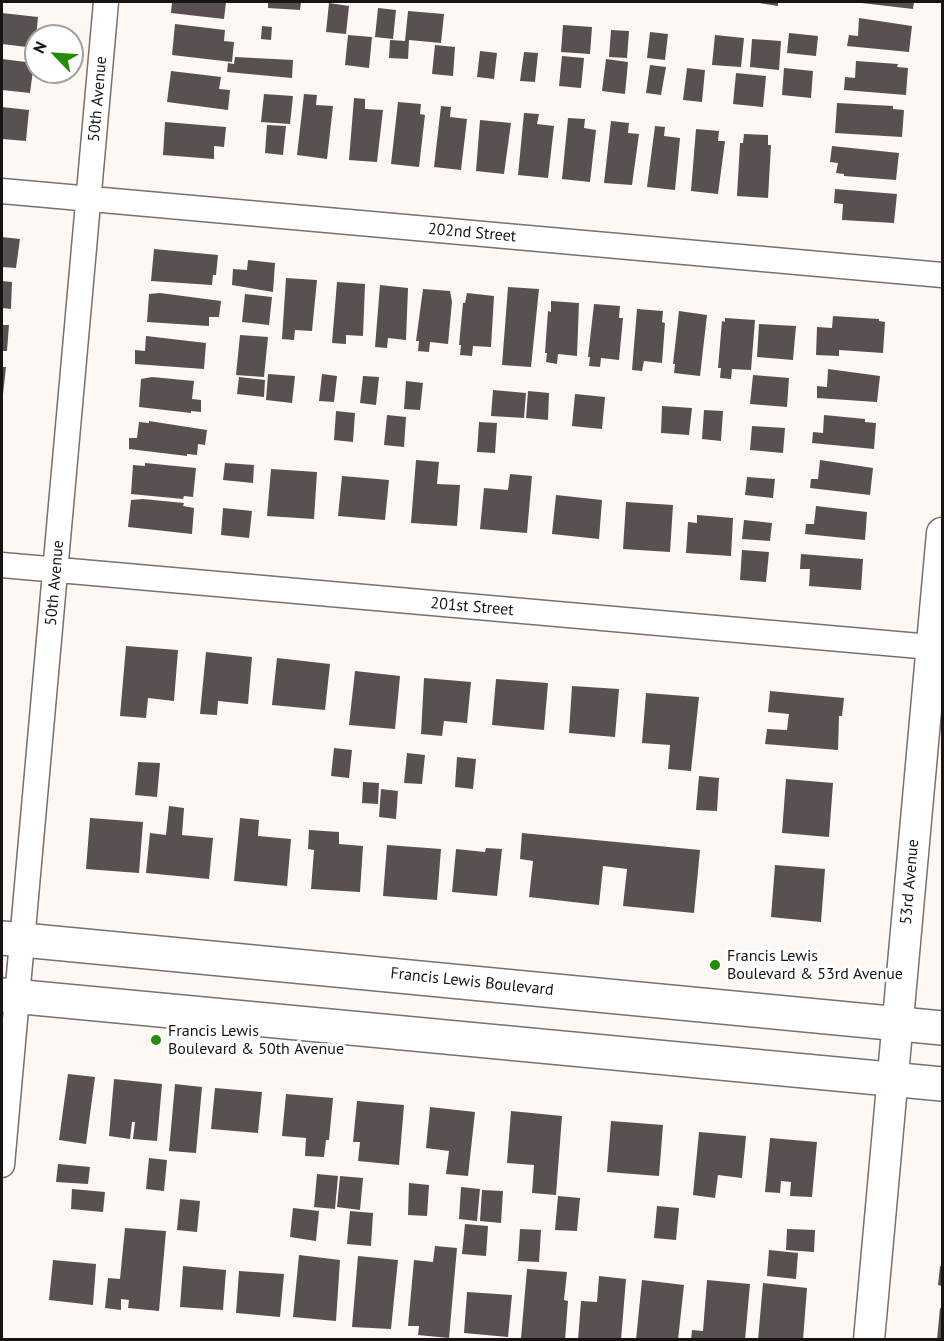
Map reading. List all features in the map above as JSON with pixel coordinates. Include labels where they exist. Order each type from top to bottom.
[{"type":"main road","name":"Francis Lewis Boulevard","points":[[11,939],[942,1028]]},
{"type":"main road","points":[[9,995],[942,1084]]},
{"type":"street","name":"50th Avenue","points":[[2,1165],[11,939],[56,570],[106,2]]},
{"type":"street","name":"202nd Street","points":[[2,191],[942,275]]},
{"type":"street","name":"53rd Avenue","points":[[869,1340],[897,1024],[937,648],[942,533]]},
{"type":"street","name":"201st Street","points":[[2,565],[937,648]]},
{"type":"building","points":[[172,2],[226,2],[224,19],[171,13]]},
{"type":"building","points":[[268,2],[301,2],[300,10],[268,8]]},
{"type":"building","points":[[753,2],[778,2],[778,6]]},
{"type":"building","points":[[853,2],[914,2],[913,9]]},
{"type":"building","points":[[329,3],[349,6],[346,34],[326,32]]},
{"type":"building","points":[[378,8],[396,10],[393,39],[375,37]]},
{"type":"building","points":[[408,11],[444,14],[441,43],[409,40],[408,59],[389,58],[390,40],[405,41]]},
{"type":"building","points":[[2,13],[38,17],[37,24],[24,24],[24,47],[2,44]]},
{"type":"building","points":[[859,18],[912,26],[909,52],[847,46],[849,35],[858,36]]},
{"type":"building","points":[[175,24],[225,30],[224,41],[234,42],[232,62],[172,55]]},
{"type":"building","points":[[563,25],[592,27],[590,54],[561,52]]},
{"type":"building","points":[[262,26],[272,27],[271,40],[261,39]]},
{"type":"building","points":[[611,30],[629,31],[627,58],[609,57]]},
{"type":"building","points":[[650,32],[668,34],[665,60],[647,58]]},
{"type":"building","points":[[789,33],[818,36],[816,56],[787,53]]},
{"type":"building","points":[[348,35],[372,37],[369,68],[345,65]]},
{"type":"building","points":[[715,35],[744,38],[741,67],[712,65]]},
{"type":"building","points":[[752,39],[781,41],[779,70],[750,67]]},
{"type":"building","points":[[435,45],[455,47],[453,76],[432,74]]},
{"type":"building","points":[[480,51],[497,53],[494,79],[477,77]]},
{"type":"building","points":[[524,52],[538,53],[535,82],[520,81]]},
{"type":"building","points":[[562,56],[584,58],[581,88],[559,86]]},
{"type":"building","points":[[235,57],[293,60],[292,78],[227,72],[228,63],[234,64]]},
{"type":"building","points":[[2,59],[24,62],[24,84],[31,84],[30,93],[2,90]]},
{"type":"building","points":[[606,59],[628,62],[625,94],[602,91]]},
{"type":"building","points":[[856,61],[898,64],[897,67],[908,68],[906,95],[844,90],[845,77],[855,78]]},
{"type":"building","points":[[650,65],[666,67],[661,95],[646,93]]},
{"type":"building","points":[[687,68],[705,70],[702,102],[683,100]]},
{"type":"building","points":[[784,68],[813,71],[811,98],[782,95]]},
{"type":"building","points":[[171,71],[221,77],[219,89],[230,90],[228,110],[167,102]]},
{"type":"building","points":[[736,73],[766,76],[763,107],[733,104]]},
{"type":"building","points":[[264,94],[293,96],[290,124],[261,122]]},
{"type":"building","points":[[304,94],[317,95],[316,105],[333,106],[327,159],[297,155]]},
{"type":"building","points":[[354,98],[365,99],[365,109],[383,110],[377,162],[349,160]]},
{"type":"building","points":[[398,102],[421,104],[420,114],[425,115],[419,167],[391,164]]},
{"type":"building","points":[[837,103],[893,106],[893,109],[904,110],[902,137],[835,133]]},
{"type":"building","points":[[441,106],[451,107],[450,117],[467,119],[461,170],[434,167]]},
{"type":"building","points":[[2,107],[29,110],[26,141],[2,139]]},
{"type":"building","points":[[524,113],[539,114],[537,124],[554,126],[548,178],[518,175]]},
{"type":"building","points":[[568,118],[585,119],[584,128],[596,130],[590,182],[562,179]]},
{"type":"building","points":[[480,120],[511,123],[504,174],[476,171]]},
{"type":"building","points":[[611,121],[629,123],[628,133],[639,134],[632,185],[604,183]]},
{"type":"building","points":[[165,122],[226,127],[224,147],[214,146],[214,159],[163,155]]},
{"type":"building","points":[[267,125],[286,126],[283,155],[265,153]]},
{"type":"building","points":[[655,126],[665,127],[664,136],[680,138],[675,190],[647,187]]},
{"type":"building","points":[[696,129],[719,131],[718,141],[725,141],[718,194],[691,191]]},
{"type":"building","points":[[744,134],[768,135],[768,145],[771,145],[768,198],[737,196],[740,143],[743,143]]},
{"type":"building","points":[[832,146],[899,153],[896,180],[844,176],[844,174],[836,173],[838,163],[830,162]]},
{"type":"building","points":[[835,189],[897,194],[894,223],[842,220],[843,204],[834,203]]},
{"type":"building","points":[[2,237],[20,239],[16,268],[2,267]]},
{"type":"building","points":[[154,249],[218,255],[216,275],[213,275],[212,285],[151,281]]},
{"type":"building","points":[[248,260],[275,263],[273,292],[232,285],[233,269],[247,270]]},
{"type":"building","points":[[286,278],[317,280],[312,331],[295,330],[294,340],[282,339]]},
{"type":"building","points":[[2,281],[12,282],[11,309],[2,308]]},
{"type":"building","points":[[337,282],[365,284],[363,336],[346,335],[346,344],[332,343]]},
{"type":"building","points":[[380,285],[408,288],[406,340],[388,338],[387,348],[375,347]]},
{"type":"building","points":[[508,287],[539,289],[531,367],[502,365]]},
{"type":"building","points":[[423,289],[450,291],[452,302],[448,344],[430,342],[429,352],[418,351],[419,341],[416,341]]},
{"type":"building","points":[[160,293],[221,301],[219,317],[209,317],[209,326],[147,322],[149,294]]},
{"type":"building","points":[[467,293],[494,296],[491,347],[473,346],[472,356],[460,355],[461,345],[459,345],[463,303],[465,303]]},
{"type":"building","points":[[245,294],[272,297],[269,325],[242,322]]},
{"type":"building","points":[[551,301],[579,303],[577,356],[558,354],[557,364],[546,362],[547,353],[545,353],[548,311],[551,312]]},
{"type":"building","points":[[594,304],[620,306],[619,318],[623,318],[619,360],[601,358],[600,367],[589,366],[590,357],[588,357]]},
{"type":"building","points":[[637,309],[663,311],[662,322],[665,323],[662,363],[644,361],[642,371],[632,370]]},
{"type":"building","points":[[679,311],[707,315],[700,376],[674,373]]},
{"type":"building","points":[[833,316],[879,319],[885,322],[883,353],[839,350],[839,356],[816,355],[817,327],[832,328]]},
{"type":"building","points":[[725,318],[755,320],[751,370],[732,369],[731,379],[720,378],[721,368],[718,368],[722,321],[725,322]]},
{"type":"building","points":[[759,324],[796,326],[793,360],[757,357]]},
{"type":"building","points":[[2,325],[9,325],[7,351],[2,351]]},
{"type":"building","points":[[240,335],[268,337],[264,377],[236,375]]},
{"type":"building","points":[[146,336],[206,343],[204,369],[135,364],[135,350],[145,351]]},
{"type":"building","points":[[2,367],[6,367],[3,394],[2,394]]},
{"type":"building","points":[[828,369],[880,376],[877,402],[817,398],[817,386],[827,387]]},
{"type":"building","points":[[268,374],[295,376],[292,403],[266,400]]},
{"type":"building","points":[[322,374],[337,376],[334,402],[319,401]]},
{"type":"building","points":[[753,375],[789,378],[787,407],[750,404]]},
{"type":"building","points":[[363,376],[379,377],[376,405],[360,403]]},
{"type":"building","points":[[152,377],[194,381],[192,399],[201,400],[201,412],[191,411],[191,413],[139,407],[141,379]]},
{"type":"building","points":[[239,377],[265,380],[264,397],[237,394]]},
{"type":"building","points":[[406,381],[423,383],[420,410],[404,409]]},
{"type":"building","points":[[493,390],[526,393],[524,418],[491,416]]},
{"type":"building","points":[[528,391],[549,393],[548,420],[526,418]]},
{"type":"building","points":[[575,394],[605,397],[602,429],[572,426]]},
{"type":"building","points":[[662,406],[692,408],[689,435],[661,433]]},
{"type":"building","points":[[704,410],[723,411],[721,441],[702,439]]},
{"type":"building","points":[[336,411],[355,413],[353,442],[334,440]]},
{"type":"building","points":[[387,415],[406,417],[404,447],[384,445]]},
{"type":"building","points":[[824,415],[865,419],[865,422],[876,423],[874,449],[812,443],[813,432],[823,433]]},
{"type":"building","points":[[149,421],[207,430],[205,445],[198,444],[197,455],[187,454],[187,456],[129,449],[129,438],[137,438],[139,422],[149,423]]},
{"type":"building","points":[[479,422],[497,423],[495,453],[477,452]]},
{"type":"building","points":[[752,426],[785,428],[783,453],[750,450]]},
{"type":"building","points":[[416,460],[439,462],[437,484],[460,485],[457,526],[411,523]]},
{"type":"building","points":[[820,460],[873,468],[870,495],[810,488],[811,479],[818,479]]},
{"type":"building","points":[[145,463],[196,468],[193,497],[184,496],[183,499],[131,494],[133,465],[145,466]]},
{"type":"building","points":[[225,463],[254,465],[253,483],[223,480]]},
{"type":"building","points":[[271,469],[317,472],[314,519],[267,516]]},
{"type":"building","points":[[510,474],[532,476],[527,533],[480,529],[484,488],[508,490]]},
{"type":"building","points":[[342,476],[389,480],[385,520],[338,516]]},
{"type":"building","points":[[747,477],[775,479],[773,498],[745,495]]},
{"type":"building","points":[[556,495],[602,500],[599,539],[552,534]]},
{"type":"building","points":[[131,500],[184,503],[183,506],[194,508],[192,534],[128,527]]},
{"type":"building","points":[[626,502],[673,505],[670,552],[623,549]]},
{"type":"building","points":[[816,506],[867,512],[865,540],[805,534],[806,524],[814,524]]},
{"type":"building","points":[[223,508],[252,511],[249,538],[221,535]]},
{"type":"building","points":[[697,515],[733,518],[731,556],[686,553],[688,522],[697,523]]},
{"type":"building","points":[[744,520],[772,523],[770,541],[742,539]]},
{"type":"building","points":[[742,550],[769,552],[766,582],[740,580]]},
{"type":"building","points":[[801,554],[863,559],[861,590],[809,586],[810,569],[800,569]]},
{"type":"building","points":[[126,646],[178,650],[174,701],[148,698],[146,718],[120,716]]},
{"type":"building","points":[[206,652],[252,657],[248,704],[218,701],[217,715],[200,714]]},
{"type":"building","points":[[277,658],[330,664],[325,710],[272,705]]},
{"type":"building","points":[[355,671],[400,676],[395,729],[349,725]]},
{"type":"building","points":[[424,678],[471,682],[467,723],[444,721],[442,736],[421,734]]},
{"type":"building","points":[[496,679],[548,683],[544,730],[492,725]]},
{"type":"building","points":[[572,686],[619,689],[615,737],[569,733]]},
{"type":"building","points":[[770,691],[844,698],[842,716],[839,716],[838,750],[765,744],[767,729],[787,730],[789,714],[768,712]]},
{"type":"building","points":[[646,693],[699,697],[691,771],[668,769],[670,745],[642,743]]},
{"type":"building","points":[[334,748],[352,750],[349,778],[331,776]]},
{"type":"building","points":[[407,753],[425,755],[422,784],[404,783]]},
{"type":"building","points":[[457,757],[476,759],[473,789],[455,787]]},
{"type":"building","points":[[138,762],[160,763],[157,797],[135,795]]},
{"type":"building","points":[[699,776],[719,778],[717,811],[696,810]]},
{"type":"building","points":[[786,779],[833,783],[829,837],[782,833]]},
{"type":"building","points":[[363,782],[379,783],[378,804],[362,803]]},
{"type":"building","points":[[381,789],[398,791],[396,819],[379,817]]},
{"type":"building","points":[[169,806],[184,808],[182,835],[213,838],[209,879],[146,873],[150,833],[166,835]]},
{"type":"building","points":[[90,818],[143,822],[139,873],[86,869]]},
{"type":"building","points":[[240,818],[259,820],[258,836],[291,839],[287,886],[234,881]]},
{"type":"building","points":[[309,830],[339,832],[339,844],[363,846],[360,892],[311,889],[314,850],[308,849]]},
{"type":"building","points":[[522,833],[700,850],[694,913],[623,906],[627,869],[603,866],[599,905],[529,897],[533,861],[520,859]]},
{"type":"building","points":[[387,845],[441,849],[437,900],[383,896]]},
{"type":"building","points":[[486,848],[502,849],[497,896],[452,892],[456,849],[485,852]]},
{"type":"building","points":[[775,865],[825,869],[821,922],[771,917]]},
{"type":"building","points":[[68,1074],[95,1077],[86,1144],[59,1140]]},
{"type":"building","points":[[114,1079],[162,1084],[157,1141],[133,1139],[135,1122],[132,1122],[130,1139],[109,1136]]},
{"type":"building","points":[[175,1084],[202,1087],[196,1153],[169,1151]]},
{"type":"building","points":[[215,1088],[262,1092],[258,1133],[211,1129]]},
{"type":"building","points":[[286,1094],[333,1098],[329,1140],[326,1140],[324,1157],[305,1156],[306,1138],[282,1136]]},
{"type":"building","points":[[357,1101],[404,1105],[399,1165],[358,1161],[360,1142],[353,1142]]},
{"type":"building","points":[[430,1107],[475,1112],[468,1176],[446,1174],[449,1151],[426,1148]]},
{"type":"building","points":[[511,1111],[562,1116],[556,1195],[532,1193],[534,1165],[507,1163]]},
{"type":"building","points":[[611,1121],[663,1125],[659,1176],[607,1172]]},
{"type":"building","points":[[699,1132],[746,1136],[742,1178],[718,1175],[715,1198],[693,1195]]},
{"type":"building","points":[[770,1138],[817,1142],[812,1197],[790,1196],[791,1182],[781,1181],[780,1193],[765,1192]]},
{"type":"building","points":[[149,1158],[167,1160],[164,1191],[146,1189]]},
{"type":"building","points":[[58,1164],[90,1167],[88,1184],[56,1182]]},
{"type":"building","points":[[317,1174],[338,1176],[335,1209],[314,1207]]},
{"type":"building","points":[[340,1176],[363,1178],[360,1210],[337,1207]]},
{"type":"building","points":[[409,1183],[429,1185],[427,1216],[408,1215]]},
{"type":"building","points":[[461,1187],[480,1189],[477,1221],[459,1219]]},
{"type":"building","points":[[72,1189],[105,1192],[103,1212],[71,1209]]},
{"type":"building","points":[[482,1190],[503,1191],[501,1223],[480,1221]]},
{"type":"building","points":[[558,1196],[580,1198],[577,1231],[555,1230]]},
{"type":"building","points":[[180,1199],[200,1201],[197,1232],[177,1230]]},
{"type":"building","points":[[657,1206],[679,1208],[676,1240],[654,1238]]},
{"type":"building","points":[[293,1208],[319,1211],[316,1241],[290,1237]]},
{"type":"building","points":[[350,1211],[373,1213],[371,1246],[347,1244]]},
{"type":"building","points":[[465,1224],[488,1226],[486,1256],[462,1254]]},
{"type":"building","points":[[125,1228],[166,1231],[159,1311],[128,1308],[129,1300],[121,1299],[121,1310],[105,1308],[108,1278],[120,1279]]},
{"type":"building","points":[[520,1229],[541,1230],[539,1262],[518,1261]]},
{"type":"building","points":[[787,1229],[815,1230],[814,1252],[786,1250]]},
{"type":"building","points":[[435,1246],[457,1248],[449,1338],[418,1335],[419,1326],[408,1326],[414,1260],[433,1262]]},
{"type":"building","points":[[769,1250],[798,1253],[796,1279],[767,1276]]},
{"type":"building","points":[[299,1255],[340,1260],[336,1321],[293,1317]]},
{"type":"building","points":[[358,1256],[398,1260],[391,1329],[352,1327]]},
{"type":"building","points":[[53,1260],[96,1264],[93,1305],[49,1300]]},
{"type":"building","points":[[183,1266],[226,1270],[223,1310],[180,1307]]},
{"type":"building","points":[[940,1266],[942,1266],[942,1286],[938,1285]]},
{"type":"building","points":[[527,1269],[567,1272],[564,1300],[568,1301],[565,1340],[521,1338]]},
{"type":"building","points":[[239,1271],[284,1274],[280,1317],[236,1313]]},
{"type":"building","points":[[599,1276],[626,1279],[621,1340],[578,1340],[581,1301],[597,1302]]},
{"type":"building","points":[[642,1280],[684,1285],[678,1340],[636,1340]]},
{"type":"building","points":[[707,1280],[750,1284],[745,1340],[691,1340],[692,1330],[703,1331]]},
{"type":"building","points":[[763,1283],[807,1288],[803,1340],[758,1340]]},
{"type":"building","points":[[467,1292],[512,1295],[508,1337],[464,1333]]},
{"type":"building","points":[[940,1308],[942,1309],[942,1340],[937,1340]]},
{"type":"place","name":"Francis Lewis Boulevard & 53rd Avenue","points":[[715,965]]},
{"type":"place","name":"Francis Lewis Boulevard & 50th Avenue","points":[[156,1040]]}]
